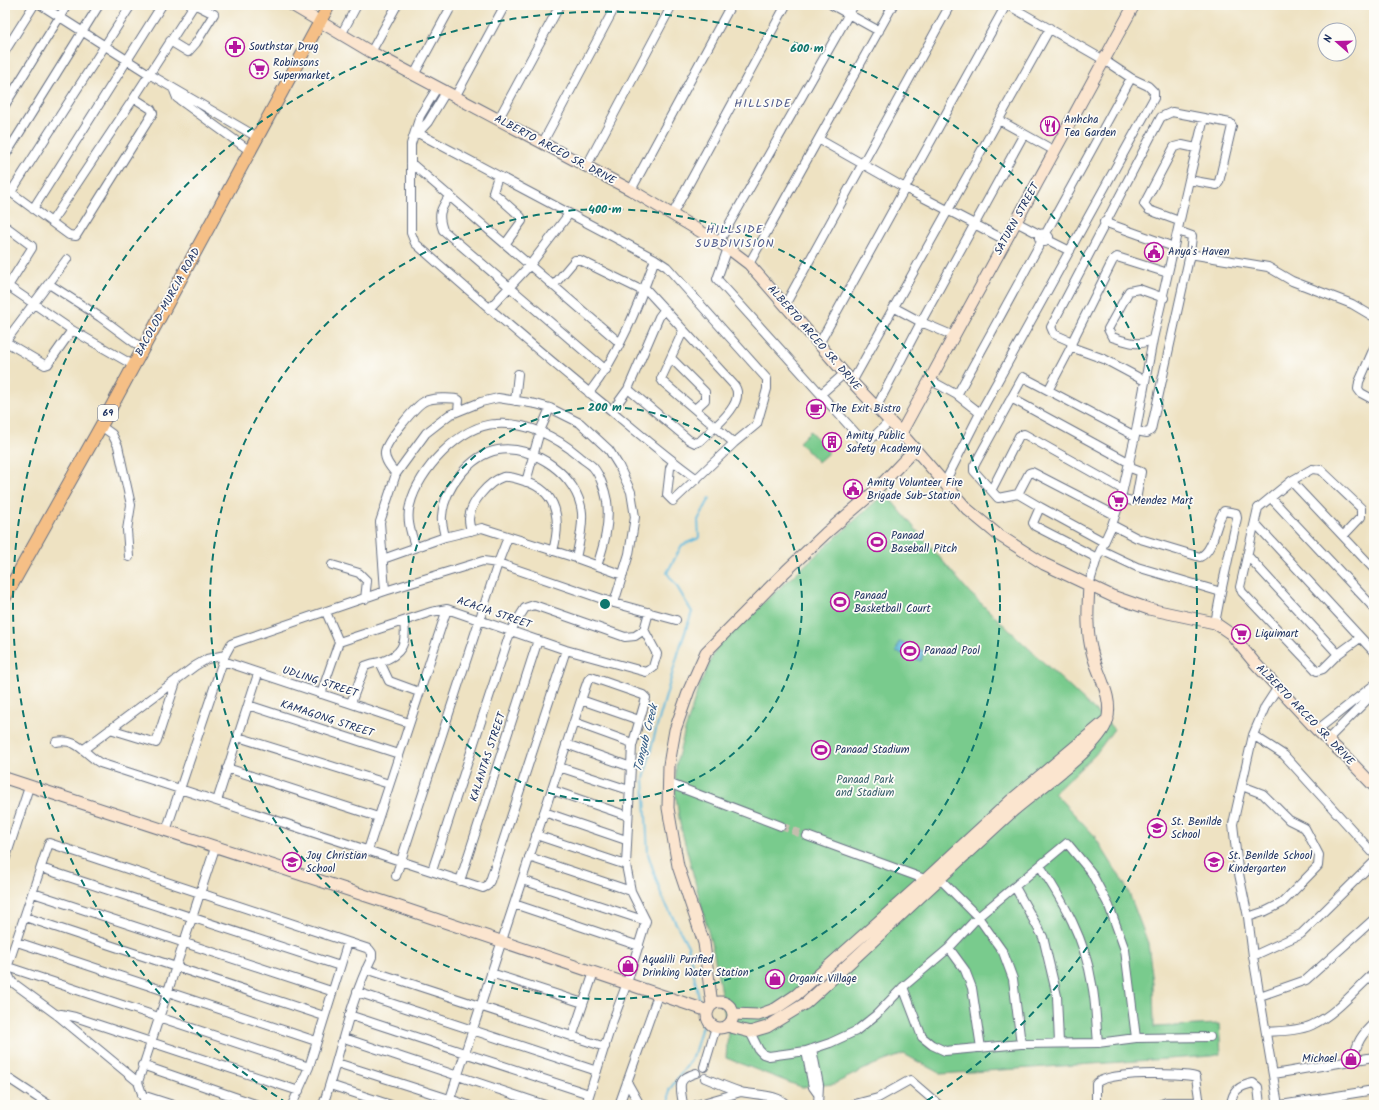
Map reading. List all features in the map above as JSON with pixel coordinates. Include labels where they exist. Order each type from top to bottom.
[{"type":"main road","name":"BACOLOD-MURCIA ROAD","points":[[5,597],[101,426],[329,5]]},
{"type":"street","points":[[5,51],[34,5]]},
{"type":"street","points":[[41,5],[173,88],[175,96],[192,103],[258,137]]},
{"type":"street","points":[[5,105],[67,5]]},
{"type":"street","points":[[5,156],[99,5]]},
{"type":"street","points":[[131,5],[8,190],[69,235],[76,236],[153,113],[151,108],[134,98]]},
{"type":"street","points":[[33,209],[162,5]]},
{"type":"street","points":[[52,221],[170,41],[195,5],[214,14],[196,43],[188,52],[170,41]]},
{"type":"street","name":"ALBERTO ARCEO SR. DRIVE","points":[[292,5],[371,52],[631,190],[728,248],[749,264],[849,378],[901,433],[914,450],[967,509],[997,534],[1044,564],[1089,585],[1149,609],[1215,623],[1231,634],[1254,662],[1317,730],[1348,758],[1374,786]]},
{"type":"street","points":[[341,35],[358,5]]},
{"type":"street","points":[[371,52],[397,5]]},
{"type":"street","points":[[414,74],[452,5]]},
{"type":"street","points":[[505,5],[446,92],[420,116],[416,134],[411,144],[413,238],[415,243],[589,393],[673,462],[697,479]]},
{"type":"street","points":[[498,120],[560,5]]},
{"type":"street","points":[[542,144],[616,5]]},
{"type":"street","points":[[586,167],[672,5]]},
{"type":"street","points":[[631,190],[731,5]]},
{"type":"street","points":[[672,215],[786,5]]},
{"type":"street","points":[[832,5],[879,31]]},
{"type":"street","points":[[719,242],[854,5]]},
{"type":"street","points":[[749,264],[820,140],[894,5]]},
{"type":"street","points":[[785,305],[950,5]]},
{"type":"street","points":[[819,344],[1007,5],[1050,28],[1131,78],[1148,86],[1154,92],[1154,98],[980,413],[944,484]]},
{"type":"street","name":"SATURN STREET","points":[[901,433],[1134,5]]},
{"type":"street","points":[[821,394],[849,378],[895,308],[1050,28]]},
{"type":"street","points":[[5,37],[14,35]]},
{"type":"street","points":[[957,395],[1131,78]]},
{"type":"street","points":[[192,103],[250,151]]},
{"type":"street","points":[[1145,381],[1104,359],[1071,345],[1054,334],[1051,327],[1104,222],[1161,116],[1172,112],[1227,123],[1232,126],[1217,185],[1190,180]]},
{"type":"street","points":[[914,450],[875,491],[786,571],[706,652],[691,684],[675,730],[669,765],[668,808],[678,866],[704,943],[710,1008],[708,1017],[711,1023],[716,1027],[727,1026],[750,1032],[767,1027],[806,1003],[934,880],[1010,801],[1108,719],[1108,701],[1091,651],[1087,618],[1089,585],[1097,558],[1112,525],[1121,498],[1136,434],[1153,339],[1164,298],[1179,221],[1204,118]]},
{"type":"street","points":[[999,120],[1055,151]]},
{"type":"street","points":[[229,135],[236,125]]},
{"type":"street","points":[[416,134],[655,259],[667,267],[767,379],[768,383],[757,424],[734,443],[676,500],[670,499],[667,495],[670,468],[673,462]]},
{"type":"street","points":[[876,408],[921,322],[1024,134]]},
{"type":"street","points":[[820,140],[905,188],[949,209],[1005,240]]},
{"type":"street","points":[[1179,221],[1149,210],[1144,204],[1174,147],[1182,145],[1196,148]]},
{"type":"street","points":[[411,163],[506,243],[553,286],[620,343]]},
{"type":"street","points":[[498,176],[493,192],[521,217],[522,221],[506,243]]},
{"type":"street","points":[[450,195],[439,212],[443,230],[606,370]]},
{"type":"street","points":[[489,308],[530,265],[569,214]]},
{"type":"street","points":[[1016,222],[1070,251]]},
{"type":"street","points":[[1104,222],[1174,247]]},
{"type":"street","points":[[5,226],[32,246],[6,285],[72,330],[133,365]]},
{"type":"street","points":[[1115,516],[1032,472],[1029,473],[1018,494],[1001,499],[995,495],[992,489],[974,471],[974,466],[1024,376],[1136,434],[1147,433],[1151,430],[1190,254],[1192,236],[1178,231]]},
{"type":"street","points":[[728,248],[717,279],[865,442],[890,421]]},
{"type":"street","points":[[1190,254],[1268,267],[1292,281],[1352,304],[1374,317]]},
{"type":"street","points":[[1049,390],[1113,260],[1117,257],[1168,273]]},
{"type":"street","points":[[67,258],[49,284],[7,337],[45,365],[48,364],[72,330]]},
{"type":"street","points":[[589,393],[606,370],[620,343],[644,289],[655,259]]},
{"type":"street","points":[[553,286],[575,260],[580,260],[644,289],[665,309],[683,331],[736,388],[735,407],[700,441],[695,443],[689,440],[628,389]]},
{"type":"street","points":[[49,284],[100,317],[143,349]]},
{"type":"street","points":[[1153,339],[1146,343],[1135,344],[1112,337],[1109,334],[1108,329],[1129,291],[1139,289],[1164,298]]},
{"type":"street","points":[[895,308],[921,322],[954,336]]},
{"type":"street","points":[[612,411],[628,389],[659,317],[665,309]]},
{"type":"street","points":[[683,331],[662,382],[734,443]]},
{"type":"street","points":[[1374,348],[1359,382],[1358,389],[1361,393],[1374,400]]},
{"type":"street","points":[[671,358],[705,392],[705,400],[695,409]]},
{"type":"street","points":[[515,401],[518,374]]},
{"type":"street","points":[[930,380],[957,395],[980,413]]},
{"type":"street","points":[[396,474],[385,458],[385,448],[412,412],[425,401],[454,397],[459,400],[458,411]]},
{"type":"street","points":[[385,591],[380,522],[396,474],[426,433],[449,415],[481,402],[498,398],[536,404],[550,408],[580,423],[609,450],[619,466],[631,492],[635,517],[634,534],[614,603]]},
{"type":"street","points":[[1011,398],[1141,472],[1136,500],[1132,501],[1121,498]]},
{"type":"street","points":[[526,482],[540,431],[550,408]]},
{"type":"street","points":[[415,546],[409,524],[410,505],[416,489],[440,454],[474,429],[495,424],[516,425],[540,431],[568,446],[593,467],[602,485],[607,500],[607,530],[597,566]]},
{"type":"street","points":[[101,426],[112,434],[118,446],[131,506],[127,530],[129,557]]},
{"type":"street","points":[[992,489],[1019,436],[1024,434],[1122,489]]},
{"type":"street","points":[[445,537],[441,517],[447,496],[466,466],[496,450],[513,450],[533,455],[552,465],[564,476],[579,498],[582,513],[582,527],[576,558]]},
{"type":"street","points":[[1343,536],[1361,517],[1361,508],[1321,470],[1312,469],[1291,481],[1258,508],[1240,581],[1242,592],[1316,670],[1323,669],[1338,654],[1360,638]]},
{"type":"street","points":[[471,531],[469,519],[472,506],[491,485],[503,477],[526,482],[535,485],[553,503],[557,517],[558,532],[553,551]]},
{"type":"street","points":[[1291,481],[1374,569]]},
{"type":"street","points":[[1018,494],[1137,568],[1221,592]]},
{"type":"street","points":[[1272,498],[1374,608]]},
{"type":"street","points":[[1040,507],[1034,519],[1033,523],[1035,526],[1097,558]]},
{"type":"street","points":[[1112,525],[1137,538],[1200,557],[1208,551],[1220,517],[1224,511],[1236,513],[1237,518],[1215,623]]},
{"type":"street","points":[[1255,523],[1374,652]]},
{"type":"street","points":[[383,559],[415,546],[482,528],[576,558],[623,576]]},
{"type":"street","points":[[396,876],[498,563],[508,537]]},
{"type":"street","points":[[1247,555],[1338,654]]},
{"type":"street","points":[[166,831],[224,658],[231,644],[385,591],[483,561],[498,563],[614,603],[676,620]]},
{"type":"street","points":[[332,565],[363,576],[367,581],[365,599]]},
{"type":"street","points":[[432,871],[511,630],[525,608],[534,605],[625,637],[635,636],[644,630],[649,612]]},
{"type":"street","points":[[368,850],[388,784],[410,723],[447,609]]},
{"type":"street","name":"ACACIA STREET","points":[[339,642],[431,612],[447,609],[566,650],[648,672],[653,667],[657,654],[644,630]]},
{"type":"street","points":[[322,694],[339,642],[326,612]]},
{"type":"street","points":[[351,703],[365,666],[380,662],[397,654],[402,647],[406,635],[404,622]]},
{"type":"street","name":"KALANTAS STREET","points":[[460,881],[538,640]]},
{"type":"street","points":[[56,742],[64,740],[78,745],[84,749],[91,758],[100,763],[483,888],[487,886],[490,881],[566,650]]},
{"type":"street","points":[[84,749],[207,659],[224,658]]},
{"type":"street","name":"UDLING STREET","points":[[224,658],[258,674],[410,723]]},
{"type":"street","points":[[380,662],[389,681],[419,692]]},
{"type":"street","points":[[217,801],[258,674]]},
{"type":"street","points":[[449,1102],[566,744],[588,680],[591,677],[643,694],[646,698],[632,743],[626,840],[626,865],[631,891],[646,921],[586,1105]]},
{"type":"street","points":[[110,729],[156,743],[178,679]]},
{"type":"street","points":[[1327,740],[1374,685]]},
{"type":"street","points":[[1278,687],[1264,706],[1253,735],[1233,824],[1238,869],[1248,917],[1253,956],[1278,1105]]},
{"type":"street","points":[[1317,730],[1335,716],[1374,693]]},
{"type":"street","points":[[581,700],[639,720]]},
{"type":"street","name":"KAMAGONG STREET","points":[[248,705],[399,754]]},
{"type":"street","points":[[1335,716],[1342,724]]},
{"type":"street","points":[[574,722],[632,743]]},
{"type":"street","points":[[1253,735],[1284,755],[1374,854]]},
{"type":"street","points":[[238,737],[388,784]]},
{"type":"street","points":[[566,744],[631,767]]},
{"type":"street","points":[[559,767],[629,790]]},
{"type":"street","points":[[227,768],[378,817]]},
{"type":"street","points":[[5,778],[594,972],[658,995],[710,1008]]},
{"type":"street","points":[[668,783],[781,826]]},
{"type":"street","points":[[1242,786],[1263,794],[1289,820],[1305,828],[1319,855],[1318,866],[1282,903],[1266,911],[1248,917]]},
{"type":"street","points":[[5,860],[29,787]]},
{"type":"street","points":[[552,790],[628,816]]},
{"type":"street","points":[[544,812],[626,840]]},
{"type":"street","points":[[536,835],[626,865]]},
{"type":"street","points":[[807,836],[934,880],[978,916],[1003,952],[1012,979],[1021,1044]]},
{"type":"street","points":[[138,1082],[57,1016],[12,982],[7,969],[49,843],[200,892],[371,951],[372,957],[349,1015],[344,1038],[323,1105]]},
{"type":"street","points":[[750,1032],[759,1050],[763,1054],[769,1056],[809,1050],[856,1030],[876,1015],[903,987],[949,948],[978,916],[1067,843],[1091,872],[1109,906],[1125,950],[1136,1038]]},
{"type":"street","points":[[146,1105],[138,1082],[142,1065],[215,848]]},
{"type":"street","points":[[529,857],[631,891]]},
{"type":"street","points":[[1253,956],[1301,934],[1374,862]]},
{"type":"street","points":[[1040,866],[1066,906],[1083,947],[1092,984],[1098,1042]]},
{"type":"street","points":[[41,868],[340,966]]},
{"type":"street","points":[[522,880],[646,921]]},
{"type":"street","points":[[733,1014],[758,1015],[775,1009],[796,995],[934,880]]},
{"type":"street","points":[[1015,887],[1043,937],[1057,996],[1059,1043]]},
{"type":"street","points":[[33,893],[332,991]]},
{"type":"street","points":[[514,904],[639,946]]},
{"type":"street","points":[[25,917],[324,1016]]},
{"type":"street","points":[[1260,996],[1306,980],[1374,919]]},
{"type":"street","points":[[17,942],[166,993],[316,1041]]},
{"type":"street","points":[[292,1105],[309,1067],[348,942]]},
{"type":"street","points":[[949,948],[965,970],[972,988],[982,1048]]},
{"type":"street","points":[[7,969],[309,1067]]},
{"type":"street","points":[[366,969],[605,1047]]},
{"type":"street","points":[[572,1037],[594,972]]},
{"type":"street","points":[[1266,1032],[1300,1029],[1312,1026],[1325,1018],[1374,973]]},
{"type":"street","points":[[491,974],[583,1003]]},
{"type":"street","points":[[903,987],[922,1037],[932,1045],[945,1051],[1021,1044],[1098,1042],[1136,1038],[1210,1037]]},
{"type":"street","points":[[357,992],[596,1071]]},
{"type":"street","points":[[619,1105],[658,995]]},
{"type":"street","points":[[710,1008],[717,1002],[725,1003],[732,1008],[732,1021],[727,1026]]},
{"type":"street","points":[[57,1016],[61,1014],[75,1018],[299,1091]]},
{"type":"street","points":[[349,1015],[589,1094]]},
{"type":"street","points":[[1354,1059],[1356,1046],[1361,1036],[1374,1023]]},
{"type":"street","points":[[704,1067],[716,1027]]},
{"type":"street","points":[[344,1038],[545,1105]]},
{"type":"street","points":[[809,1050],[818,1074],[818,1105]]},
{"type":"street","points":[[1274,1074],[1354,1059],[1374,1057]]},
{"type":"street","points":[[337,1062],[449,1102],[468,1105]]},
{"type":"street","points":[[142,1065],[258,1105]]},
{"type":"street","points":[[683,1105],[680,1085],[682,1080],[686,1076],[696,1073],[697,1069],[704,1067]]},
{"type":"street","points":[[704,1067],[708,1070],[708,1074],[705,1078]]},
{"type":"street","points":[[696,1073],[700,1078],[705,1078],[741,1092],[768,1096],[785,1104]]},
{"type":"street","points":[[1096,1105],[1095,1092],[1098,1081],[1107,1077],[1169,1074],[1196,1077],[1200,1103],[1167,1102],[1159,1105]]},
{"type":"street","points":[[5,1076],[50,1105]]},
{"type":"street","points":[[851,1105],[877,1101],[910,1080],[933,1104]]},
{"type":"street","points":[[627,1082],[640,1105]]},
{"type":"street","points":[[1231,1105],[1234,1093],[1241,1085],[1253,1083],[1258,1086],[1260,1105]]},
{"type":"street","points":[[330,1085],[391,1105]]},
{"type":"street","points":[[1281,1105],[1374,1090]]},
{"type":"street","points":[[696,1105],[741,1092]]},
{"type":"street","points":[[142,1095],[173,1105]]},
{"type":"street","points":[[775,1105],[785,1104]]},
{"type":"green space","points":[[810,431],[829,452],[818,462],[799,442]]},
{"type":"green space","name":"Panaad Park and Stadium","points":[[885,493],[969,592],[1114,729],[1095,755],[1054,793],[1093,834],[1127,888],[1148,943],[1153,983],[1154,1027],[1219,1024],[1221,1054],[1212,1056],[941,1074],[904,1054],[873,1065],[834,1084],[801,1087],[726,1058],[728,1032],[714,954],[680,824],[675,790],[676,765],[684,734],[697,692],[717,646],[722,640]]},
{"type":"water","name":"Panaad Pool","points":[[899,642],[924,651],[921,661],[896,652]]},
{"type":"waterway","name":"Tangub Creek","points":[[700,1003],[688,946],[662,897],[648,854],[644,779],[654,737],[680,647],[692,612],[667,573],[682,545],[699,538],[698,520],[710,498]]},
{"type":"waterway","name":"Tangub Creek","points":[[669,1105],[669,1090],[689,1063],[695,1051],[703,1022],[702,1014]]},
{"type":"tunnel","points":[[781,826],[807,836]]},
{"type":"place","name":"Southstar Drug","points":[[235,47]]},
{"type":"place","name":"Robinsons Supermarket","points":[[259,69]]},
{"type":"place","name":"Anhcha Tea Garden","points":[[1050,126]]},
{"type":"place","name":"Anya's Haven","points":[[1154,252]]},
{"type":"place","name":"The Exit Bistro","points":[[816,409]]},
{"type":"place","name":"Amity Public Safety Academy","points":[[832,442]]},
{"type":"place","name":"Amity Volunteer Fire Brigade Sub-Station","points":[[853,489]]},
{"type":"place","name":"Mendez Mart","points":[[1118,501]]},
{"type":"place","name":"Panaad Baseball Pitch","points":[[877,542]]},
{"type":"place","name":"Panaad Basketball Court","points":[[840,602]]},
{"type":"place","name":"Liquimart","points":[[1241,634]]},
{"type":"place","name":"Panaad Pool","points":[[910,651]]},
{"type":"place","name":"Panaad Stadium","points":[[821,750]]},
{"type":"place","name":"St. Benilde School","points":[[1157,828]]},
{"type":"place","name":"Joy Christian School","points":[[292,862]]},
{"type":"place","name":"St. Benilde School Kindergarten","points":[[1214,862]]},
{"type":"place","name":"Aqualili Purified Drinking Water Station","points":[[628,966]]},
{"type":"place","name":"Organic Village","points":[[775,979]]},
{"type":"place","name":"Michael","points":[[1351,1059]]},
{"type":"district","name":"HILLSIDE","points":[[763,103]]},
{"type":"district","name":"HILLSIDE SUBDIVISION","points":[[735,236]]}]
